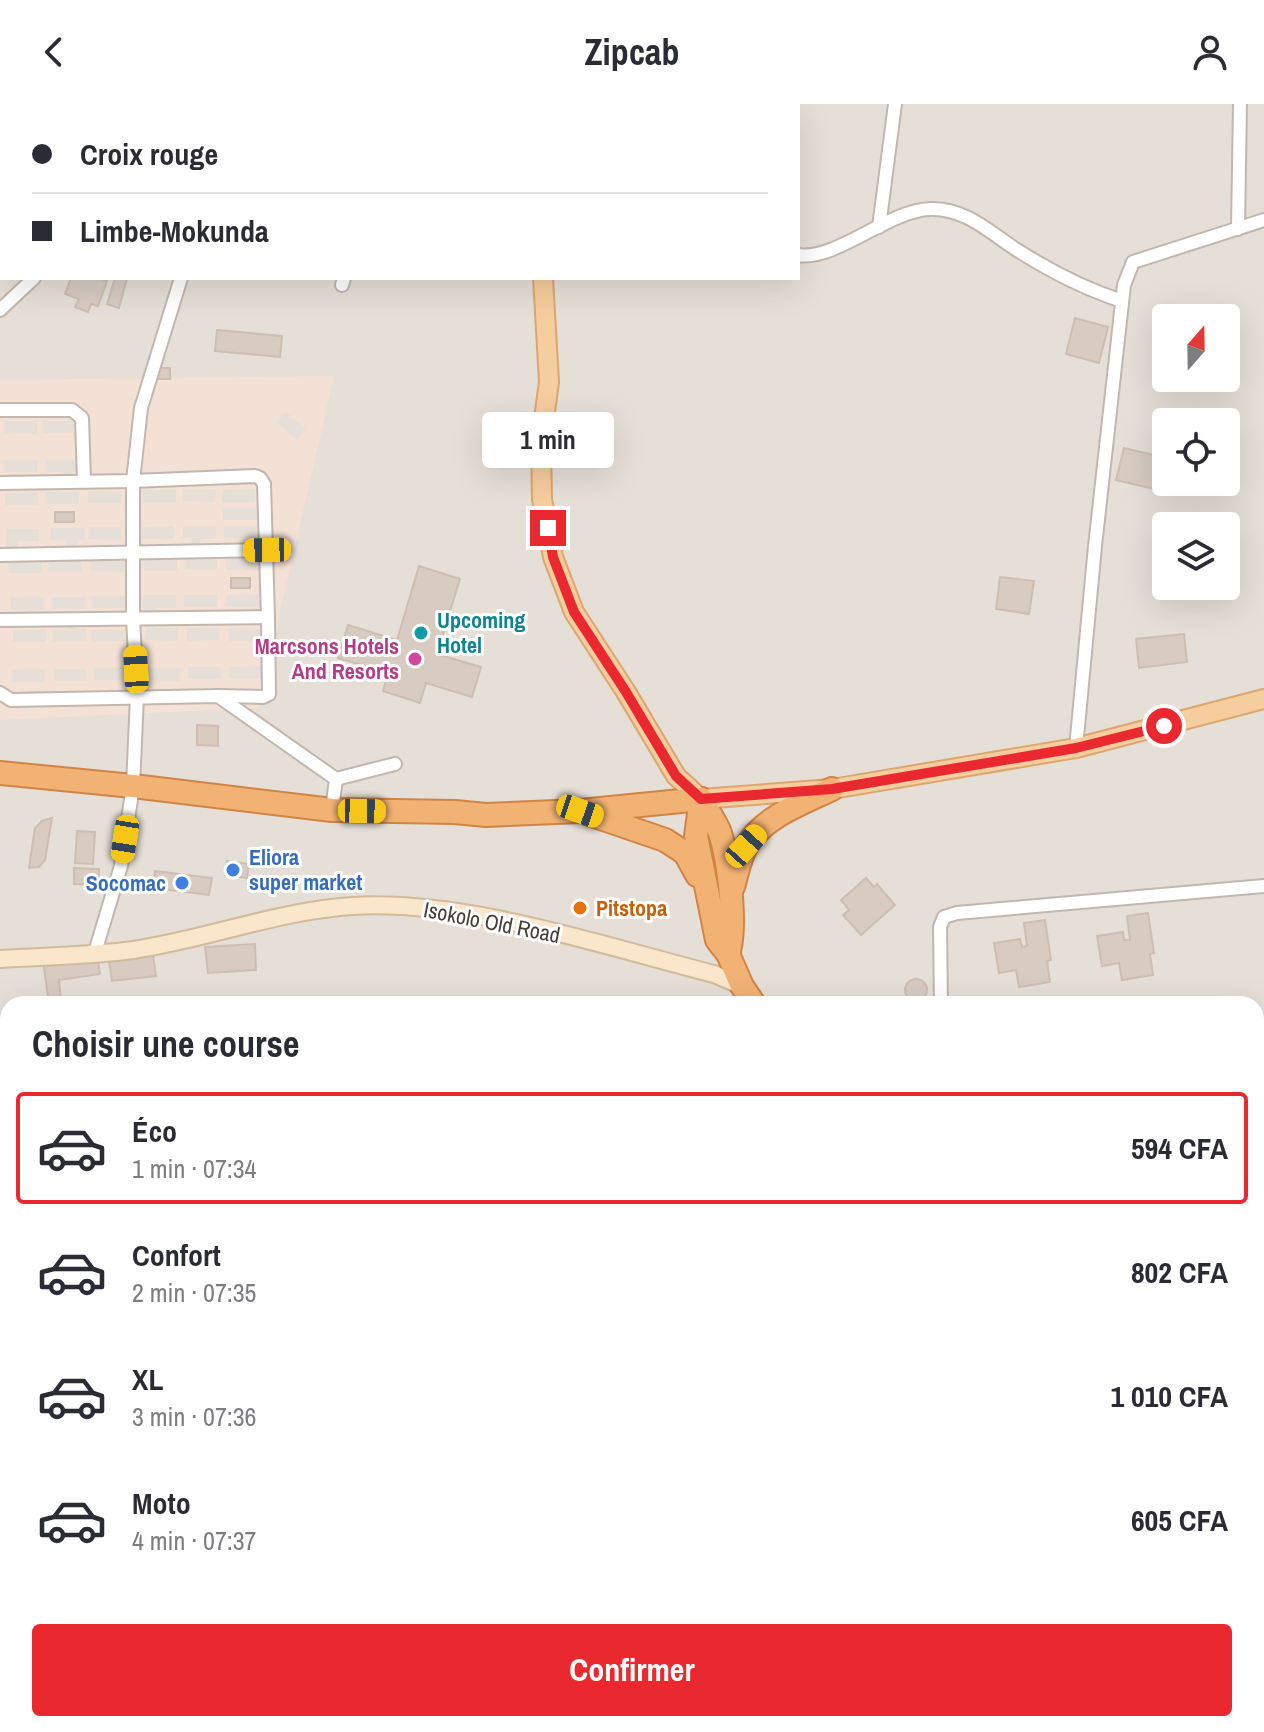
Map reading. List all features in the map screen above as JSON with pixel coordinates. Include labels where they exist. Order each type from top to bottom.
[{"type":"highway","points":[[0,773],[332,810],[486,815],[580,811],[701,799]]},
{"type":"highway","points":[[731,892],[746,846],[763,827],[793,807],[832,789]]},
{"type":"highway","points":[[701,799],[720,832],[731,892],[732,937],[728,954]]},
{"type":"highway","points":[[701,799],[696,836],[717,940],[728,954],[748,995]]},
{"type":"highway","points":[[580,811],[665,840],[685,853],[707,894]]},
{"type":"main road","points":[[543,280],[549,382],[541,441],[542,499],[553,557],[574,612],[676,776],[701,799],[832,789],[1076,748],[1264,699]]},
{"type":"street","points":[[879,227],[895,104]]},
{"type":"street","points":[[1238,229],[1240,104]]},
{"type":"street","points":[[800,255],[821,255],[925,209],[947,209],[979,223],[1017,250],[1092,291],[1122,301]]},
{"type":"street","points":[[1076,748],[1124,285],[1133,262],[1264,220]]},
{"type":"street","points":[[0,310],[32,280]]},
{"type":"street","points":[[95,952],[121,866],[133,786],[137,696],[133,617],[133,481],[141,408],[180,280]]},
{"type":"street","points":[[0,410],[72,410],[78,413],[82,418],[84,481]]},
{"type":"street","points":[[0,483],[260,478],[264,484],[267,550],[269,694],[263,697],[137,696],[11,700],[0,693]]},
{"type":"street","points":[[0,555],[267,550]]},
{"type":"street","points":[[0,620],[268,617]]},
{"type":"street","points":[[218,696],[336,779],[395,764]]},
{"type":"street","points":[[332,810],[336,779]]},
{"type":"street","points":[[941,996],[940,927],[944,917],[957,913],[1264,886]]},
{"type":"street","name":"Isokolo Old Road","points":[[0,959],[133,949],[293,914],[353,906],[427,907],[540,929],[714,974],[748,995]]},
{"type":"shaded area","points":[[800,104],[1264,104],[1264,996],[0,996],[0,280],[800,280]]},
{"type":"shaded area","points":[[334,376],[258,708],[0,720],[0,380]],"holes":[[[286,412],[306,429],[297,440],[276,422]],[[4,421],[37,421],[37,434],[4,433]],[[42,421],[75,421],[76,433],[43,433]],[[4,460],[37,460],[37,472],[4,472]],[[45,460],[79,460],[79,472],[71,472],[71,477],[64,477],[63,472],[46,472]],[[216,489],[215,502],[183,501],[183,490]],[[255,489],[255,502],[222,502],[223,490]],[[143,490],[176,490],[176,502],[143,502]],[[88,491],[121,491],[121,503],[88,503]],[[38,492],[38,505],[5,505],[5,493]],[[45,492],[79,492],[79,504],[46,504]],[[223,508],[256,508],[256,520],[223,520]],[[174,526],[174,539],[141,539],[142,527]],[[183,526],[216,526],[216,538],[200,539],[199,547],[191,547],[190,538],[183,538]],[[224,526],[257,526],[256,538],[224,538]],[[89,527],[121,527],[121,540],[88,539]],[[51,528],[84,528],[85,540],[78,540],[77,548],[66,548],[65,540],[51,540]],[[6,529],[39,529],[39,541],[18,541],[18,550],[6,549]],[[226,557],[258,557],[259,570],[226,570]],[[144,558],[177,558],[177,571],[144,571]],[[184,558],[217,558],[217,570],[185,570]],[[91,559],[124,559],[124,572],[91,571]],[[49,560],[81,560],[82,572],[48,572]],[[8,561],[41,561],[42,573],[9,573]],[[259,594],[259,607],[226,607],[227,595]],[[143,595],[176,595],[176,608],[143,612]],[[184,595],[217,595],[217,607],[184,607]],[[92,596],[125,596],[125,608],[92,608]],[[11,597],[44,598],[44,610],[11,610]],[[52,597],[85,597],[86,609],[52,609]],[[68,624],[75,624],[76,629],[86,629],[86,641],[53,642],[52,630],[68,629]],[[146,628],[178,628],[178,641],[145,640]],[[187,628],[220,628],[219,640],[187,641]],[[228,628],[262,629],[261,641],[229,641]],[[13,630],[46,630],[46,642],[13,642]],[[91,630],[124,630],[125,641],[92,642]],[[262,666],[262,679],[229,678],[229,667]],[[127,667],[127,680],[94,680],[94,668]],[[188,667],[220,667],[221,679],[188,679]],[[148,668],[180,668],[180,681],[147,680]],[[12,669],[45,670],[44,682],[12,682]],[[54,669],[86,669],[87,681],[54,681]]]},
{"type":"building","points":[[70,280],[107,281],[98,306],[91,304],[88,312],[75,307],[79,299],[65,294]]},
{"type":"building","points":[[114,280],[126,280],[119,308],[107,304]]},
{"type":"building","points":[[1075,318],[1108,327],[1099,363],[1066,354]]},
{"type":"building","points":[[217,330],[282,336],[280,357],[215,351]]},
{"type":"building","points":[[155,368],[170,368],[170,379],[155,379]]},
{"type":"building","points":[[1124,448],[1152,455],[1152,489],[1116,480]]},
{"type":"building","points":[[55,512],[74,512],[74,522],[55,522]]},
{"type":"building","name":"Upcoming Hotel","points":[[419,566],[460,579],[437,654],[481,667],[472,697],[426,683],[420,703],[383,691],[388,673],[338,658],[348,625],[397,640]]},
{"type":"building","points":[[1000,577],[1034,581],[1029,614],[996,609]]},
{"type":"building","points":[[231,578],[250,578],[250,588],[231,588]]},
{"type":"building","points":[[1184,634],[1187,662],[1139,668],[1136,639]]},
{"type":"building","points":[[197,725],[218,726],[218,746],[197,745]]},
{"type":"building","points":[[52,818],[45,860],[39,867],[29,868],[35,828],[42,821]]},
{"type":"building","points":[[77,831],[95,832],[93,864],[75,863]]},
{"type":"building","points":[[227,861],[249,864],[247,878],[225,875]]},
{"type":"building","points":[[74,868],[99,869],[99,885],[74,884]]},
{"type":"building","name":"Socomac","points":[[155,871],[212,878],[209,895],[153,888]]},
{"type":"building","points":[[866,878],[874,887],[877,884],[895,905],[861,935],[843,915],[849,910],[841,900]]},
{"type":"building","points":[[1148,913],[1154,953],[1150,954],[1153,975],[1122,980],[1119,963],[1102,966],[1097,936],[1123,932],[1124,940],[1130,940],[1127,916]]},
{"type":"building","points":[[1045,920],[1051,960],[1047,961],[1050,982],[1019,987],[1016,970],[999,973],[994,943],[1020,939],[1022,947],[1027,946],[1024,923]]},
{"type":"building","points":[[255,944],[256,970],[208,973],[205,947]]},
{"type":"building","points":[[97,955],[100,974],[59,980],[61,996],[48,996],[43,962]]},
{"type":"building","points":[[153,956],[156,976],[112,981],[109,961]]},
{"type":"building","points":[[912,980],[920,980],[926,986],[925,996],[906,994],[906,986]]},
{"type":"place","name":"Upcoming Hotel","points":[[421,633]]},
{"type":"place","name":"Marcsons Hotels And Resorts","points":[[415,659]]},
{"type":"place","name":"Eliora super market","points":[[233,870]]},
{"type":"place","name":"Socomac","points":[[182,883]]},
{"type":"place","name":"Pitstopa","points":[[580,908]]},
{"type":"route","points":[[548,528],[553,557],[574,612],[676,776],[701,799],[832,789],[1076,748],[1164,726]]}]
